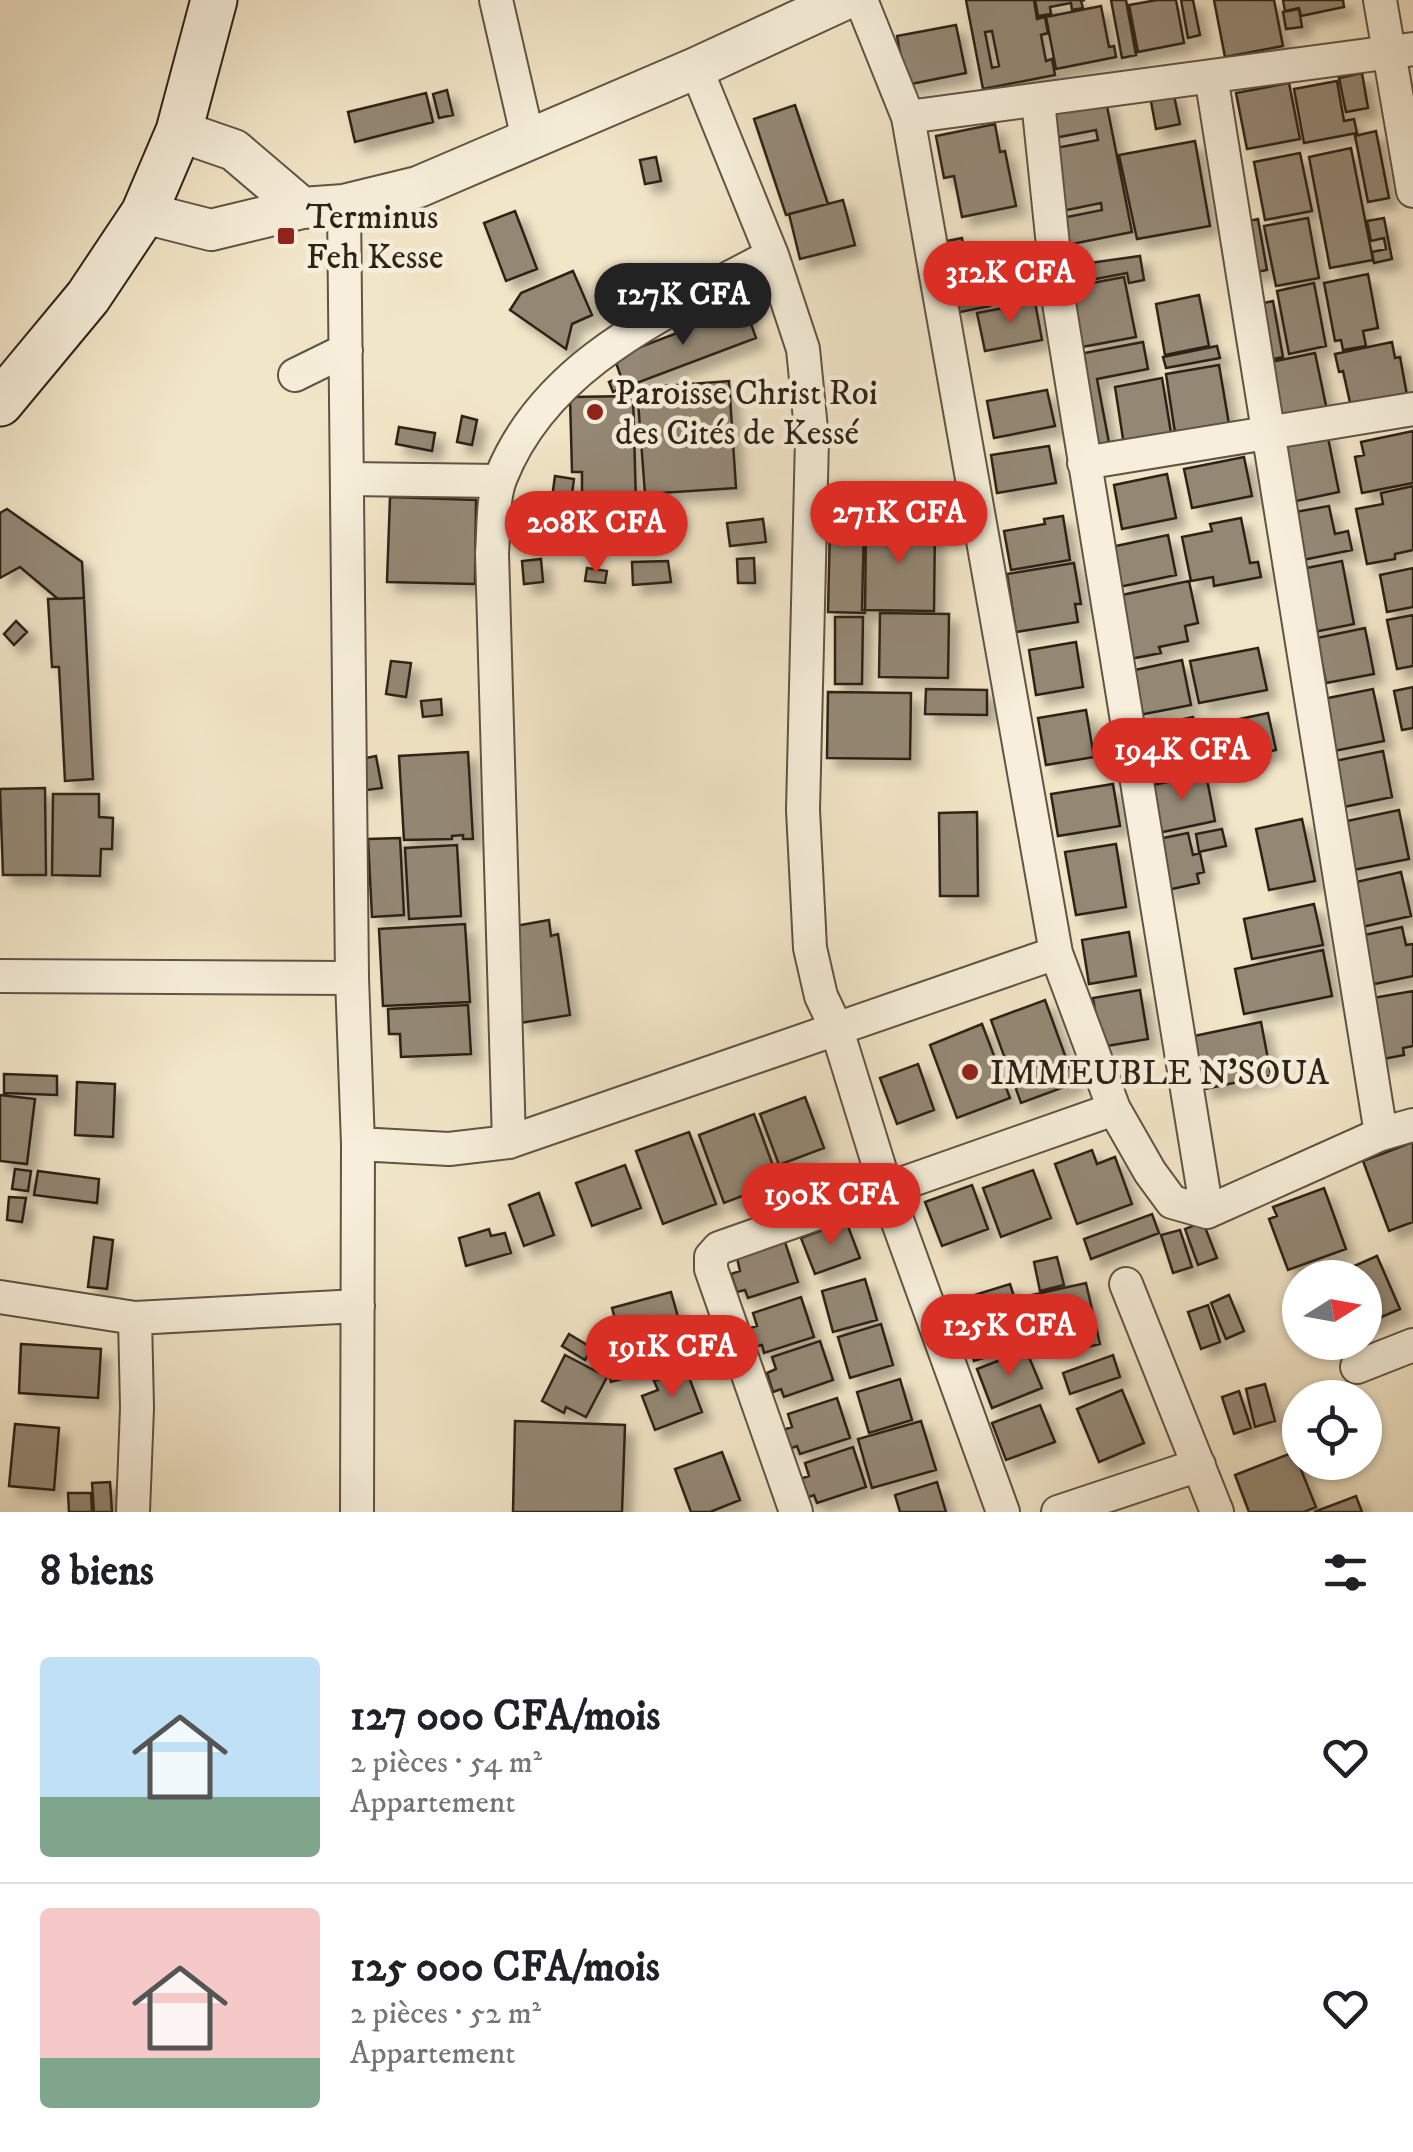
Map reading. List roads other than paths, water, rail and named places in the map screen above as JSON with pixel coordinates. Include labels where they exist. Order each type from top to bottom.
[{"type":"main road","points":[[0,403],[88,297],[144,213],[179,131],[214,0]]},
{"type":"street","points":[[496,0],[528,139]]},
{"type":"street","points":[[144,213],[210,230],[418,187],[696,68],[843,0]]},
{"type":"street","points":[[861,0],[908,117],[1056,954],[1114,1110],[1172,1202],[1207,1212],[1381,1134],[1413,1125]]},
{"type":"street","points":[[1380,0],[1402,51],[1413,191]]},
{"type":"street","points":[[908,117],[1402,51]]},
{"type":"street","points":[[696,68],[772,255],[804,348],[812,439],[804,810],[810,948],[822,996],[837,1030],[887,1192],[1003,1512]]},
{"type":"street","points":[[1211,76],[1381,1134]]},
{"type":"street","points":[[1038,101],[1060,303],[1084,463],[1207,1212]]},
{"type":"street","points":[[179,131],[234,150],[302,208]]},
{"type":"street","points":[[344,205],[346,350],[338,467],[358,1144],[357,1512]]},
{"type":"street","points":[[509,1142],[492,553],[499,481],[518,442],[549,398],[610,345],[772,255]]},
{"type":"street","points":[[295,375],[346,350]]},
{"type":"street","points":[[1084,463],[1413,408]]},
{"type":"street","points":[[338,467],[499,481]]},
{"type":"street","points":[[358,1144],[449,1149],[509,1142],[1056,954]]},
{"type":"street","points":[[0,976],[352,978]]},
{"type":"street","points":[[796,1512],[712,1270],[711,1256],[719,1248],[1114,1110]]},
{"type":"street","points":[[1126,1284],[1217,1512]]},
{"type":"street","points":[[0,1297],[135,1318],[358,1306]]},
{"type":"street","points":[[133,1512],[135,1318]]},
{"type":"street","points":[[1357,1366],[1413,1345]]},
{"type":"street","points":[[1058,1512],[1199,1464]]},
{"type":"place","name":"Terminus Feh Kesse","points":[[286,236]]},
{"type":"place","name":"Paroisse Christ Roi des Cités de Kessé","points":[[595,412]]},
{"type":"place","name":"IMMEUBLE N'SOUA","points":[[970,1072]]}]
